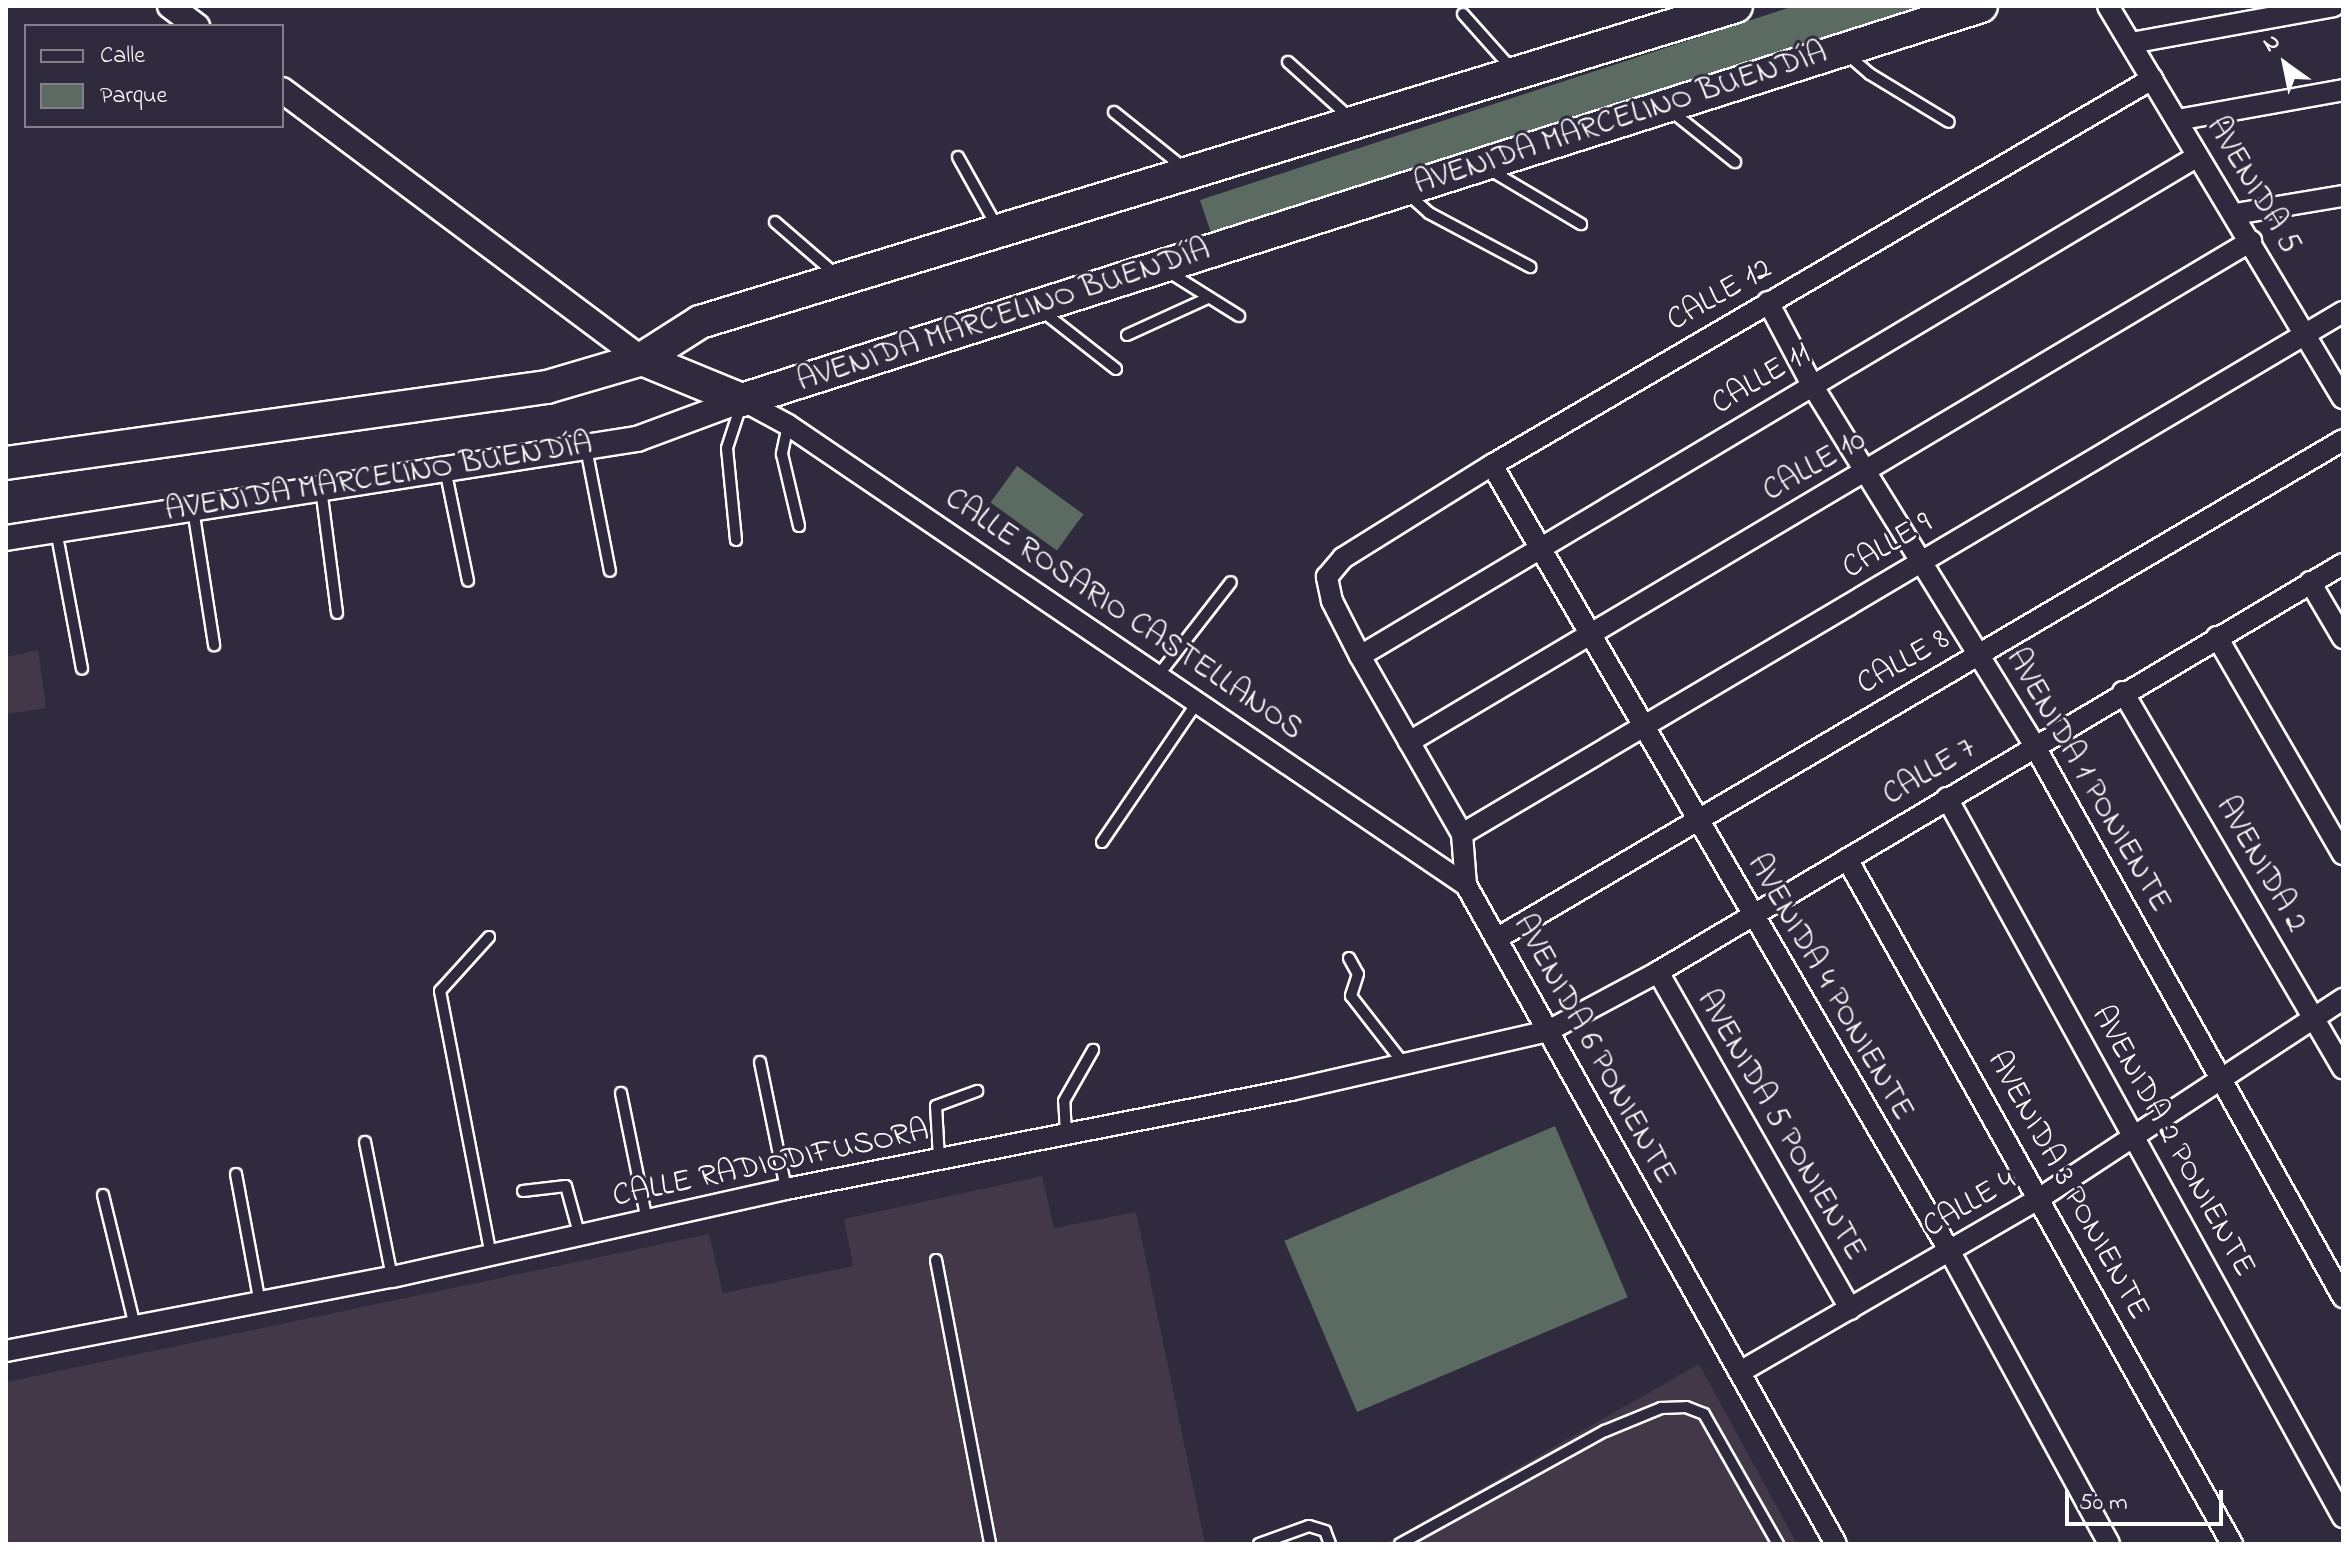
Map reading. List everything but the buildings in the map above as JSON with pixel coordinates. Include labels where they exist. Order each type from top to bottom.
[{"type":"main road","name":"AVENIDA MARCELINO BUENDÍA","points":[[6,463],[547,387],[642,359],[700,322],[1516,74],[1670,20],[1736,6]]},
{"type":"main road","name":"AVENIDA MARCELINO BUENDÍA","points":[[742,400],[1981,6]]},
{"type":"main road","points":[[642,359],[742,400]]},
{"type":"street","points":[[170,6],[194,24]]},
{"type":"street","name":"AVENIDA 5","points":[[2108,6],[2343,398]]},
{"type":"street","points":[[2131,43],[2334,6]]},
{"type":"street","name":"CALLE 12","points":[[1327,577],[1343,558],[1492,465],[2152,79]]},
{"type":"street","points":[[2177,120],[2343,90]]},
{"type":"street","points":[[284,91],[642,359]]},
{"type":"street","name":"CALLE 11","points":[[1360,656],[2196,157]]},
{"type":"street","points":[[2235,214],[2343,196]]},
{"type":"street","name":"CALLE 10","points":[[1409,742],[2251,241]]},
{"type":"street","name":"AVENIDA 1 PONIENTE","points":[[1768,302],[1812,385],[2034,745],[2343,1297]]},
{"type":"street","name":"CALLE 9","points":[[1462,834],[1922,562],[2303,331],[2343,312]]},
{"type":"street","name":"CALLE ROSARIO CASTELLANOS","points":[[742,400],[788,425],[1466,885]]},
{"type":"street","name":"AVENIDA MARCELINO BUENDÍA","points":[[6,538],[637,439],[742,400]]},
{"type":"street","name":"CALLE 8","points":[[1496,939],[2343,440]]},
{"type":"street","name":"AVENIDA 4 PONIENTE","points":[[1492,465],[1537,548],[1950,1252],[2109,1544]]},
{"type":"street","name":"CALLE 7","points":[[1548,1031],[1658,972],[2034,745],[2343,564]]},
{"type":"street","name":"AVENIDA 6 PONIENTE","points":[[1327,577],[1332,601],[1360,656],[1462,834],[1466,885],[1836,1544]]},
{"type":"street","points":[[2310,582],[2343,638]]},
{"type":"street","points":[[2217,637],[2343,854]]},
{"type":"street","name":"AVENIDA 2","points":[[2123,692],[2343,1069]]},
{"type":"street","name":"AVENIDA 2 PONIENTE","points":[[1947,798],[2136,1136],[2343,1517]]},
{"type":"street","name":"AVENIDA 3 PONIENTE","points":[[1847,859],[2232,1544]]},
{"type":"street","name":"AVENIDA 5 PONIENTE","points":[[1658,972],[1850,1309]]},
{"type":"street","name":"CALLE 4","points":[[1740,1372],[2040,1198],[2343,999]]},
{"type":"street","name":"CALLE RADIODIFUSORA","points":[[6,1351],[392,1277],[786,1189],[1404,1064],[1548,1031]]},
{"type":"lane","points":[[1463,14],[1516,74]]},
{"type":"lane","points":[[1843,50],[1870,74],[1949,122]]},
{"type":"lane","points":[[1288,62],[1356,123]]},
{"type":"lane","points":[[1666,106],[1735,162]]},
{"type":"lane","points":[[1114,112],[1192,174]]},
{"type":"lane","points":[[958,157],[1001,233]]},
{"type":"lane","points":[[1483,164],[1513,188],[1581,224]]},
{"type":"lane","points":[[1403,189],[1429,213],[1530,267]]},
{"type":"lane","points":[[775,222],[842,280]]},
{"type":"lane","points":[[1161,266],[1239,316]]},
{"type":"lane","points":[[1127,335],[1208,298]]},
{"type":"lane","points":[[1035,306],[1116,369]]},
{"type":"lane","points":[[736,540],[727,448],[742,400]]},
{"type":"lane","points":[[788,425],[782,454],[799,526]]},
{"type":"lane","points":[[586,447],[610,571]]},
{"type":"lane","points":[[445,469],[468,581]]},
{"type":"lane","points":[[321,488],[337,613]]},
{"type":"lane","points":[[193,508],[214,645]]},
{"type":"lane","points":[[56,530],[82,669]]},
{"type":"lane","points":[[1157,677],[1231,582]]},
{"type":"lane","points":[[1102,842],[1196,704]]},
{"type":"lane","points":[[489,937],[440,991],[491,1256]]},
{"type":"lane","points":[[1349,958],[1358,974],[1351,996],[1404,1064]]},
{"type":"lane","points":[[1066,1134],[1064,1101],[1093,1050]]},
{"type":"lane","points":[[760,1062],[786,1189]]},
{"type":"lane","points":[[939,1159],[936,1106],[977,1091]]},
{"type":"lane","points":[[621,1093],[647,1221]]},
{"type":"lane","points":[[365,1142],[392,1277]]},
{"type":"lane","points":[[236,1174],[260,1303]]},
{"type":"lane","points":[[523,1191],[566,1186],[580,1237]]},
{"type":"lane","points":[[103,1195],[135,1326]]},
{"type":"lane","points":[[936,1260],[990,1544]]},
{"type":"lane","points":[[1400,1544],[1605,1431],[1661,1408],[1686,1407],[1704,1414],[1778,1544]]},
{"type":"lane","points":[[1259,1544],[1309,1526],[1325,1531],[1330,1544]]},
{"type":"shaded area","points":[[38,650],[46,708],[6,714],[6,657]]},
{"type":"shaded area","points":[[1042,1176],[1054,1228],[1136,1212],[1205,1544],[6,1544],[6,1382],[709,1234],[723,1293],[853,1266],[844,1219]]},
{"type":"shaded area","points":[[1699,1364],[1797,1544],[1384,1544]]},
{"type":"green space","points":[[1794,6],[1957,6],[1214,242],[1200,200]]},
{"type":"green space","points":[[1017,466],[1083,514],[1057,551],[991,502]]},
{"type":"green space","points":[[1555,1126],[1628,1297],[1357,1412],[1284,1241]]}]
